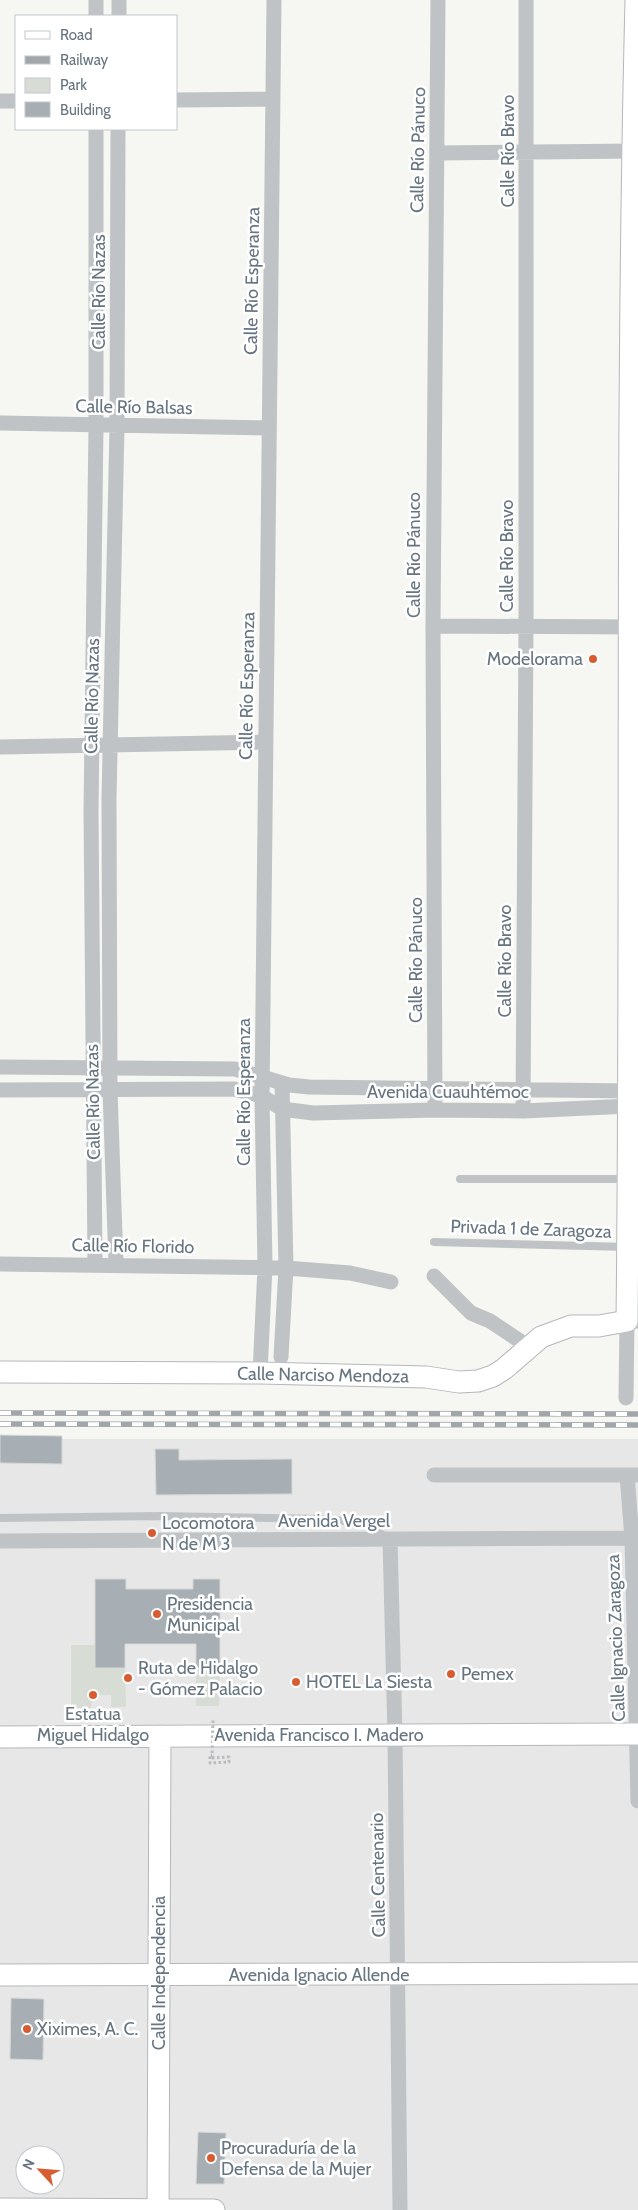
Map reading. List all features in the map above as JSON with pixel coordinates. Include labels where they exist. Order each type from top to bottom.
[{"type":"street","points":[[96,0],[96,15]]},
{"type":"street","points":[[119,0],[119,15]]},
{"type":"street","name":"Calle Río Esperanza","points":[[260,1373],[265,1267],[262,1076],[274,0]]},
{"type":"street","name":"Calle Río Pánuco","points":[[435,1110],[433,626],[438,0]]},
{"type":"street","name":"Calle Río Bravo","points":[[523,1111],[526,626],[526,0]]},
{"type":"street","points":[[626,1398],[633,1321],[636,0]]},
{"type":"street","points":[[178,100],[273,99]]},
{"type":"street","points":[[0,101],[15,101]]},
{"type":"street","name":"Calle Río Nazas","points":[[95,1264],[92,1090],[91,746],[96,426],[96,130]]},
{"type":"street","name":"Calle Río Nazas","points":[[116,1264],[110,1090],[110,745],[117,426],[118,130]]},
{"type":"street","points":[[437,153],[635,151]]},
{"type":"street","name":"Calle Río Balsas","points":[[0,424],[268,428]]},
{"type":"street","points":[[433,626],[634,628]]},
{"type":"street","points":[[0,747],[266,742]]},
{"type":"street","name":"Avenida Cuauhtémoc","points":[[0,1067],[111,1066],[235,1069],[282,1083],[309,1088],[523,1089],[634,1099]]},
{"type":"street","points":[[281,1357],[286,1268],[282,1083]]},
{"type":"street","name":"Avenida Cuauhtémoc","points":[[0,1090],[234,1088],[262,1096],[282,1109],[313,1113],[435,1110],[523,1111],[634,1099]]},
{"type":"street","name":"Calle Río Florido","points":[[0,1264],[265,1267],[350,1273],[391,1282]]},
{"type":"street","points":[[434,1276],[471,1314],[490,1322],[529,1347]]},
{"type":"street","name":"Calle Narciso Mendoza","points":[[0,1372],[260,1373],[426,1377],[460,1382],[478,1381],[493,1376],[504,1369],[541,1337],[572,1326],[599,1326],[633,1321]]},
{"type":"street","points":[[434,1475],[633,1475]]},
{"type":"street","name":"Calle Ignacio Zaragoza","points":[[633,1475],[638,1801]]},
{"type":"street","name":"Avenida Vergel","points":[[0,1541],[635,1538]]},
{"type":"street","name":"Calle Centenario","points":[[390,1540],[395,1735],[400,2210]]},
{"type":"street","name":"Avenida Francisco I. Madero","points":[[0,1737],[638,1734]]},
{"type":"street","name":"Calle Independencia","points":[[158,2209],[160,1736]]},
{"type":"street","name":"Avenida Ignacio Allende","points":[[0,1976],[638,1973]]},
{"type":"street","points":[[0,2209],[214,2210]]},
{"type":"lane","points":[[460,1179],[634,1179]]},
{"type":"lane","name":"Privada 1 de Zaragoza","points":[[434,1242],[633,1247]]},
{"type":"lane","points":[[0,1518],[161,1516],[324,1519],[363,1524],[390,1540]]},
{"type":"path","points":[[213,1720],[212,1758],[229,1758],[228,1762],[210,1763],[210,1755],[230,1755]]},
{"type":"shaded area","points":[[0,1439],[638,1439],[638,2210],[0,2210]]},
{"type":"green space","points":[[71,1645],[95,1645],[95,1668],[125,1668],[126,1707],[111,1707],[111,1695],[92,1695],[91,1708],[71,1708]]},
{"type":"green space","points":[[220,1667],[219,1706],[196,1706],[196,1668]]},
{"type":"building","points":[[0,1435],[62,1436],[62,1464],[0,1463]]},
{"type":"building","points":[[155,1449],[179,1449],[179,1460],[292,1459],[292,1494],[156,1495]]},
{"type":"building","name":"Presidencia Municipal","points":[[95,1579],[126,1579],[126,1589],[193,1589],[193,1579],[220,1579],[220,1667],[196,1668],[196,1644],[125,1644],[125,1668],[95,1668]]},
{"type":"building","name":"Xiximes, A. C.","points":[[11,1998],[44,1999],[43,2060],[10,2059]]},
{"type":"building","name":"Procuraduría de la Defensa de la Mujer","points":[[198,2132],[226,2133],[224,2184],[196,2184]]},
{"type":"railway","points":[[0,1413],[638,1414]]},
{"type":"railway","points":[[0,1424],[638,1425]]},
{"type":"place","name":"Modelorama","points":[[593,659]]},
{"type":"place","name":"Locomotora N de M 3","points":[[152,1533]]},
{"type":"place","name":"Presidencia Municipal","points":[[157,1614]]},
{"type":"place","name":"Pemex","points":[[451,1674]]},
{"type":"place","name":"Ruta de Hidalgo - Gómez Palacio","points":[[128,1678]]},
{"type":"place","name":"HOTEL La Siesta","points":[[296,1682]]},
{"type":"place","name":"Estatua Miguel Hidalgo","points":[[93,1695]]},
{"type":"place","name":"Xiximes, A. C.","points":[[27,2029]]},
{"type":"place","name":"Procuraduría de la Defensa de la Mujer","points":[[211,2158]]}]
